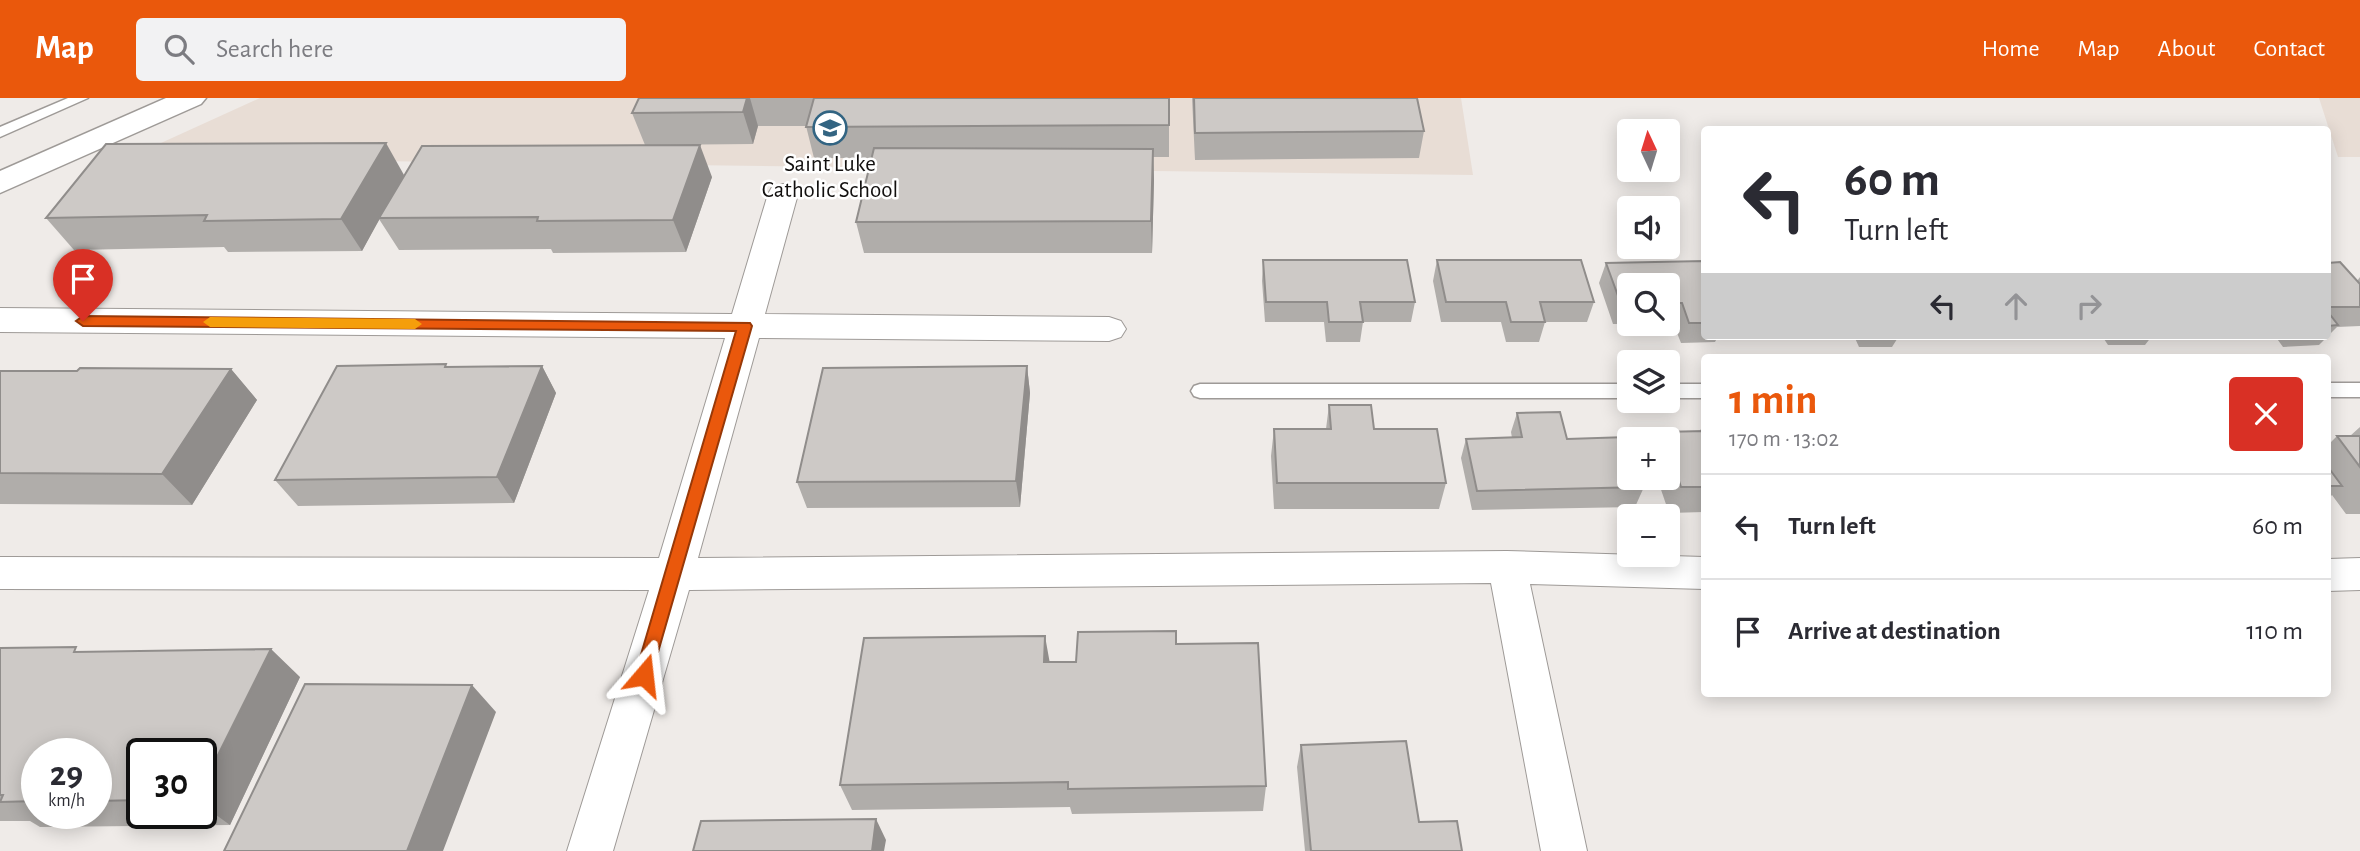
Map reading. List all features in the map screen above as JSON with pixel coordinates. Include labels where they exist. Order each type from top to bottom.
[{"type":"street","points":[[0,183],[191,98]]},
{"type":"street","points":[[590,851],[674,574],[783,194]]},
{"type":"street","points":[[0,320],[1109,330]]},
{"type":"street","points":[[1507,567],[1564,851]]},
{"type":"street","points":[[0,573],[674,574],[1507,567],[1701,573]]},
{"type":"street","points":[[2331,575],[2360,574]]},
{"type":"lane","points":[[0,132],[81,98]]},
{"type":"lane","points":[[2331,390],[2360,390]]},
{"type":"lane","points":[[1200,391],[1617,391]]},
{"type":"lane","points":[[1680,391],[1701,391]]},
{"type":"shaded area","name":"Saint Luke Catholic School","points":[[260,98],[1461,98],[1473,175],[128,158]]},
{"type":"shaded area","points":[[2319,98],[2360,98],[2360,157],[2338,157],[2331,126],[2328,126]]},
{"type":"building","points":[[639,98],[747,98],[743,112],[632,113]]},
{"type":"building","points":[[814,98],[1169,98],[1169,125],[806,127]]},
{"type":"building","points":[[1194,98],[1417,98],[1424,131],[1195,133]]},
{"type":"building","points":[[386,143],[341,219],[204,221],[207,215],[46,218],[106,144]]},
{"type":"building","points":[[700,145],[673,220],[379,218],[422,146]]},
{"type":"building","points":[[874,148],[1153,149],[1151,221],[856,222]]},
{"type":"building","points":[[1263,260],[1407,260],[1415,302],[1360,302],[1363,322],[1329,322],[1327,302],[1266,302]]},
{"type":"building","points":[[1437,260],[1581,260],[1594,302],[1540,302],[1545,322],[1511,322],[1506,302],[1446,302]]},
{"type":"building","points":[[1701,261],[1701,323],[1689,323],[1680,303],[1680,273],[1617,273],[1617,293],[1606,263]]},
{"type":"building","points":[[2340,262],[2360,284],[2360,307],[2331,307],[2331,263]]},
{"type":"building","points":[[2331,316],[2338,325],[2331,326]]},
{"type":"building","points":[[446,364],[445,367],[542,366],[497,477],[275,480],[337,366]]},
{"type":"building","points":[[1027,366],[1016,481],[797,482],[823,368]]},
{"type":"building","points":[[80,368],[231,369],[162,474],[0,473],[0,371],[77,371]]},
{"type":"building","points":[[1329,405],[1371,405],[1374,429],[1437,429],[1446,483],[1277,483],[1274,429],[1331,429]]},
{"type":"building","points":[[1560,412],[1567,439],[1617,437],[1617,488],[1477,491],[1466,439],[1522,437],[1517,413]]},
{"type":"building","points":[[1701,431],[1701,487],[1681,487],[1680,432]]},
{"type":"building","points":[[2337,436],[2360,436],[2360,467]]},
{"type":"building","points":[[2331,471],[2342,486],[2331,486]]},
{"type":"building","points":[[1176,631],[1176,644],[1258,643],[1266,786],[1068,789],[1068,782],[840,785],[864,638],[1045,636],[1044,662],[1076,662],[1078,632]]},
{"type":"building","points":[[76,647],[74,652],[271,649],[217,757],[217,738],[126,738],[126,800],[112,801],[112,738],[21,738],[21,801],[0,802],[3,795],[0,795],[0,648]]},
{"type":"building","points":[[305,684],[472,685],[407,851],[224,851]]},
{"type":"building","points":[[1406,741],[1419,822],[1457,821],[1462,851],[1311,851],[1301,745]]},
{"type":"building","points":[[876,819],[872,851],[693,851],[701,821]]},
{"type":"slow traffic","points":[[210,322],[415,324]]},
{"type":"place","name":"Saint Luke Catholic School","points":[[830,128]]},
{"type":"route","points":[[83,321],[745,326],[644,675]]}]
